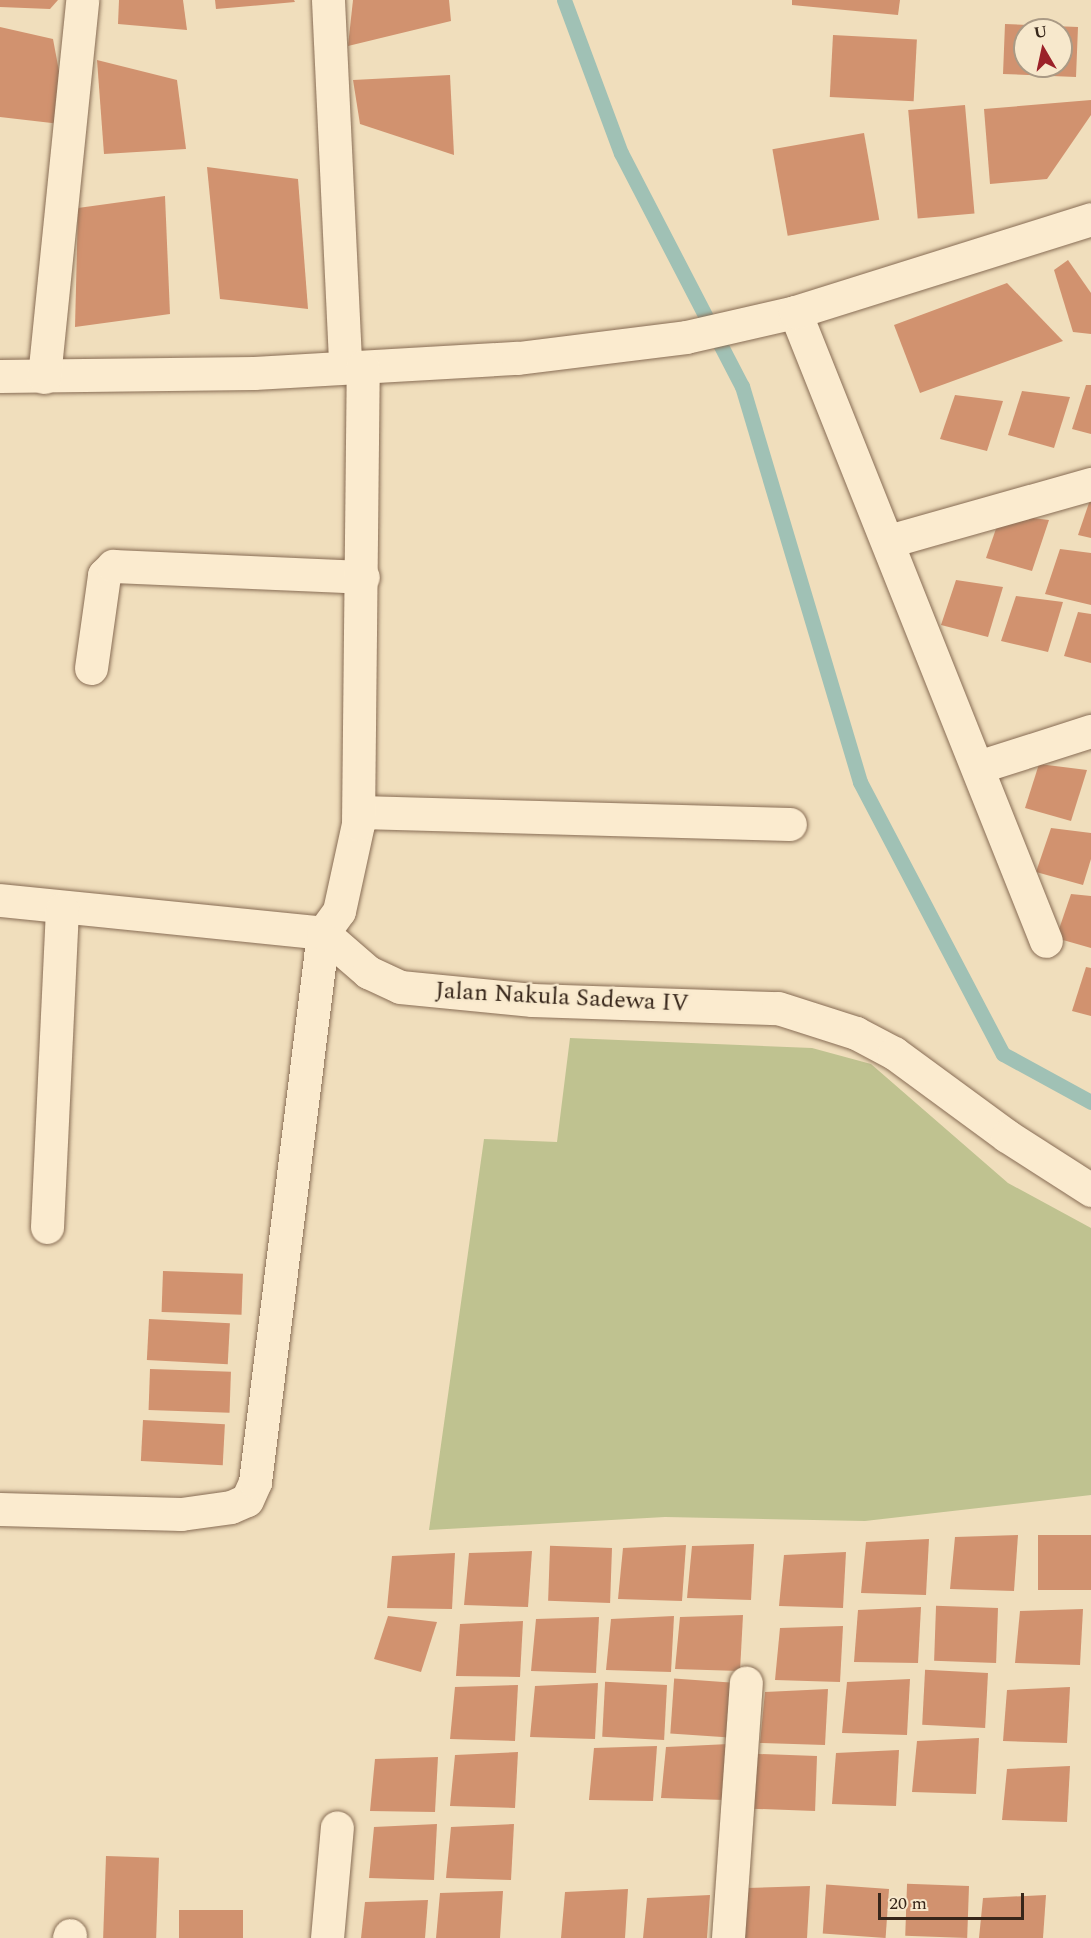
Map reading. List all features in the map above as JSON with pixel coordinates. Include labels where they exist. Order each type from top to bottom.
[{"type":"street","points":[[0,1509],[181,1514],[231,1507],[247,1500],[257,1470],[323,933],[339,911],[359,812],[363,577],[354,366],[328,0]]},
{"type":"street","points":[[44,377],[82,2]]},
{"type":"street","points":[[0,376],[254,373],[518,358],[686,337],[795,312],[1091,219]]},
{"type":"street","points":[[795,312],[889,541],[1046,941]]},
{"type":"street","points":[[889,541],[1091,484]]},
{"type":"street","points":[[91,668],[104,575],[113,566],[363,577]]},
{"type":"street","points":[[978,767],[1091,731]]},
{"type":"street","points":[[359,812],[790,824]]},
{"type":"street","points":[[0,900],[62,909],[323,933]]},
{"type":"street","points":[[47,1227],[62,909]]},
{"type":"street","name":"Jalan Nakula Sadewa IV","points":[[323,933],[368,972],[400,987],[532,1000],[778,1008],[856,1033],[894,1053],[1007,1136],[1091,1190]]},
{"type":"street","points":[[728,1938],[746,1683]]},
{"type":"street","points":[[327,1938],[337,1827]]},
{"type":"green space","points":[[570,1038],[812,1048],[871,1064],[1008,1183],[1091,1228],[1091,1495],[865,1521],[665,1517],[429,1530],[484,1139],[557,1142]]},
{"type":"building","points":[[0,0],[58,0],[50,9],[0,7]]},
{"type":"building","points":[[119,0],[183,0],[187,30],[118,24]]},
{"type":"building","points":[[215,0],[294,0],[295,2],[216,9]]},
{"type":"building","points":[[353,0],[449,0],[451,21],[348,46]]},
{"type":"building","points":[[792,0],[900,0],[898,15],[792,5]]},
{"type":"building","points":[[1005,24],[1013,24],[1013,74],[1003,74]]},
{"type":"building","points":[[0,27],[53,39],[69,125],[0,117]]},
{"type":"building","points":[[1073,27],[1078,27],[1076,77],[1073,77]]},
{"type":"building","points":[[833,35],[917,39],[914,101],[830,97]]},
{"type":"building","points":[[97,60],[177,80],[186,149],[104,154]]},
{"type":"building","points":[[450,75],[454,155],[360,124],[353,80]]},
{"type":"building","points":[[1091,100],[1091,115],[1047,179],[990,184],[984,109]]},
{"type":"building","points":[[965,105],[974,214],[918,219],[908,110]]},
{"type":"building","points":[[864,133],[879,220],[788,236],[772,149]]},
{"type":"building","points":[[207,167],[298,179],[308,309],[220,299]]},
{"type":"building","points":[[165,196],[170,314],[75,327],[78,208]]},
{"type":"building","points":[[1068,260],[1091,293],[1091,334],[1073,332],[1054,270]]},
{"type":"building","points":[[1007,283],[1063,341],[920,393],[894,325]]},
{"type":"building","points":[[1086,385],[1091,385],[1091,434],[1072,429]]},
{"type":"building","points":[[1022,391],[1070,397],[1054,448],[1008,435]]},
{"type":"building","points":[[955,395],[1003,401],[987,451],[940,439]]},
{"type":"building","points":[[1091,497],[1091,538],[1078,535]]},
{"type":"building","points":[[1001,514],[1049,520],[1032,571],[986,558]]},
{"type":"building","points":[[1060,549],[1091,553],[1091,605],[1045,594]]},
{"type":"building","points":[[956,580],[1003,587],[988,637],[941,625]]},
{"type":"building","points":[[1016,596],[1063,602],[1048,652],[1001,641]]},
{"type":"building","points":[[1078,612],[1091,614],[1091,663],[1064,656]]},
{"type":"building","points":[[1039,764],[1087,770],[1071,821],[1025,808]]},
{"type":"building","points":[[1051,828],[1091,833],[1091,859],[1083,885],[1036,872]]},
{"type":"building","points":[[1071,894],[1091,896],[1091,948],[1056,938]]},
{"type":"building","points":[[1086,967],[1091,968],[1091,1016],[1072,1011]]},
{"type":"building","points":[[163,1271],[243,1274],[242,1315],[162,1312]]},
{"type":"building","points":[[149,1319],[230,1323],[228,1364],[147,1360]]},
{"type":"building","points":[[150,1369],[231,1372],[230,1413],[149,1410]]},
{"type":"building","points":[[143,1420],[225,1424],[223,1465],[141,1461]]},
{"type":"building","points":[[1018,1535],[1014,1591],[950,1589],[955,1537]]},
{"type":"building","points":[[1038,1535],[1091,1535],[1091,1590],[1038,1590]]},
{"type":"building","points":[[929,1539],[926,1595],[861,1593],[866,1542]]},
{"type":"building","points":[[754,1544],[751,1600],[687,1598],[692,1546]]},
{"type":"building","points":[[686,1545],[682,1601],[618,1599],[623,1548]]},
{"type":"building","points":[[550,1546],[612,1548],[610,1603],[548,1601]]},
{"type":"building","points":[[532,1551],[528,1607],[464,1605],[469,1553]]},
{"type":"building","points":[[846,1552],[843,1608],[779,1606],[784,1555]]},
{"type":"building","points":[[455,1553],[452,1609],[387,1608],[392,1556]]},
{"type":"building","points":[[936,1606],[998,1608],[996,1663],[934,1661]]},
{"type":"building","points":[[921,1607],[918,1663],[854,1662],[858,1610]]},
{"type":"building","points":[[1083,1609],[1080,1665],[1015,1663],[1020,1611]]},
{"type":"building","points":[[743,1615],[740,1671],[675,1669],[680,1617]]},
{"type":"building","points":[[388,1616],[437,1622],[421,1672],[374,1659]]},
{"type":"building","points":[[674,1616],[671,1672],[606,1670],[611,1619]]},
{"type":"building","points":[[599,1617],[596,1673],[531,1671],[536,1619]]},
{"type":"building","points":[[523,1621],[520,1677],[456,1676],[460,1624]]},
{"type":"building","points":[[843,1626],[840,1682],[775,1680],[780,1628]]},
{"type":"building","points":[[925,1670],[988,1673],[985,1728],[922,1725]]},
{"type":"building","points":[[674,1679],[737,1683],[733,1738],[670,1733]]},
{"type":"building","points":[[910,1679],[907,1735],[842,1733],[847,1682]]},
{"type":"building","points":[[605,1682],[667,1685],[664,1740],[602,1737]]},
{"type":"building","points":[[598,1683],[595,1739],[530,1737],[535,1686]]},
{"type":"building","points":[[518,1685],[515,1741],[450,1739],[455,1687]]},
{"type":"building","points":[[1070,1687],[1067,1743],[1003,1741],[1007,1690]]},
{"type":"building","points":[[828,1689],[825,1745],[760,1743],[765,1692]]},
{"type":"building","points":[[979,1738],[976,1794],[912,1792],[917,1741]]},
{"type":"building","points":[[729,1744],[725,1800],[661,1798],[666,1747]]},
{"type":"building","points":[[657,1746],[653,1801],[589,1800],[594,1748]]},
{"type":"building","points":[[899,1750],[896,1806],[832,1804],[836,1753]]},
{"type":"building","points":[[518,1752],[515,1808],[450,1806],[455,1755]]},
{"type":"building","points":[[754,1754],[817,1756],[815,1811],[752,1809]]},
{"type":"building","points":[[438,1757],[435,1812],[370,1811],[375,1759]]},
{"type":"building","points":[[1070,1766],[1067,1822],[1002,1820],[1007,1769]]},
{"type":"building","points":[[437,1824],[434,1880],[369,1878],[374,1827]]},
{"type":"building","points":[[514,1824],[511,1880],[446,1878],[451,1827]]},
{"type":"building","points":[[106,1856],[159,1858],[156,1938],[103,1938]]},
{"type":"building","points":[[907,1884],[969,1886],[967,1938],[905,1936]]},
{"type":"building","points":[[826,1885],[889,1889],[886,1938],[823,1933]]},
{"type":"building","points":[[810,1886],[807,1938],[743,1938],[747,1888]]},
{"type":"building","points":[[628,1889],[625,1938],[561,1938],[565,1892]]},
{"type":"building","points":[[503,1891],[500,1938],[436,1938],[440,1893]]},
{"type":"building","points":[[710,1895],[707,1938],[643,1938],[647,1898]]},
{"type":"building","points":[[1046,1895],[1043,1938],[979,1938],[983,1898]]},
{"type":"building","points":[[428,1900],[425,1938],[361,1938],[365,1902]]},
{"type":"building","points":[[179,1910],[243,1910],[243,1938],[179,1938]]},
{"type":"waterway","points":[[564,0],[621,153],[742,386],[860,782],[1003,1054],[1091,1102]]}]
